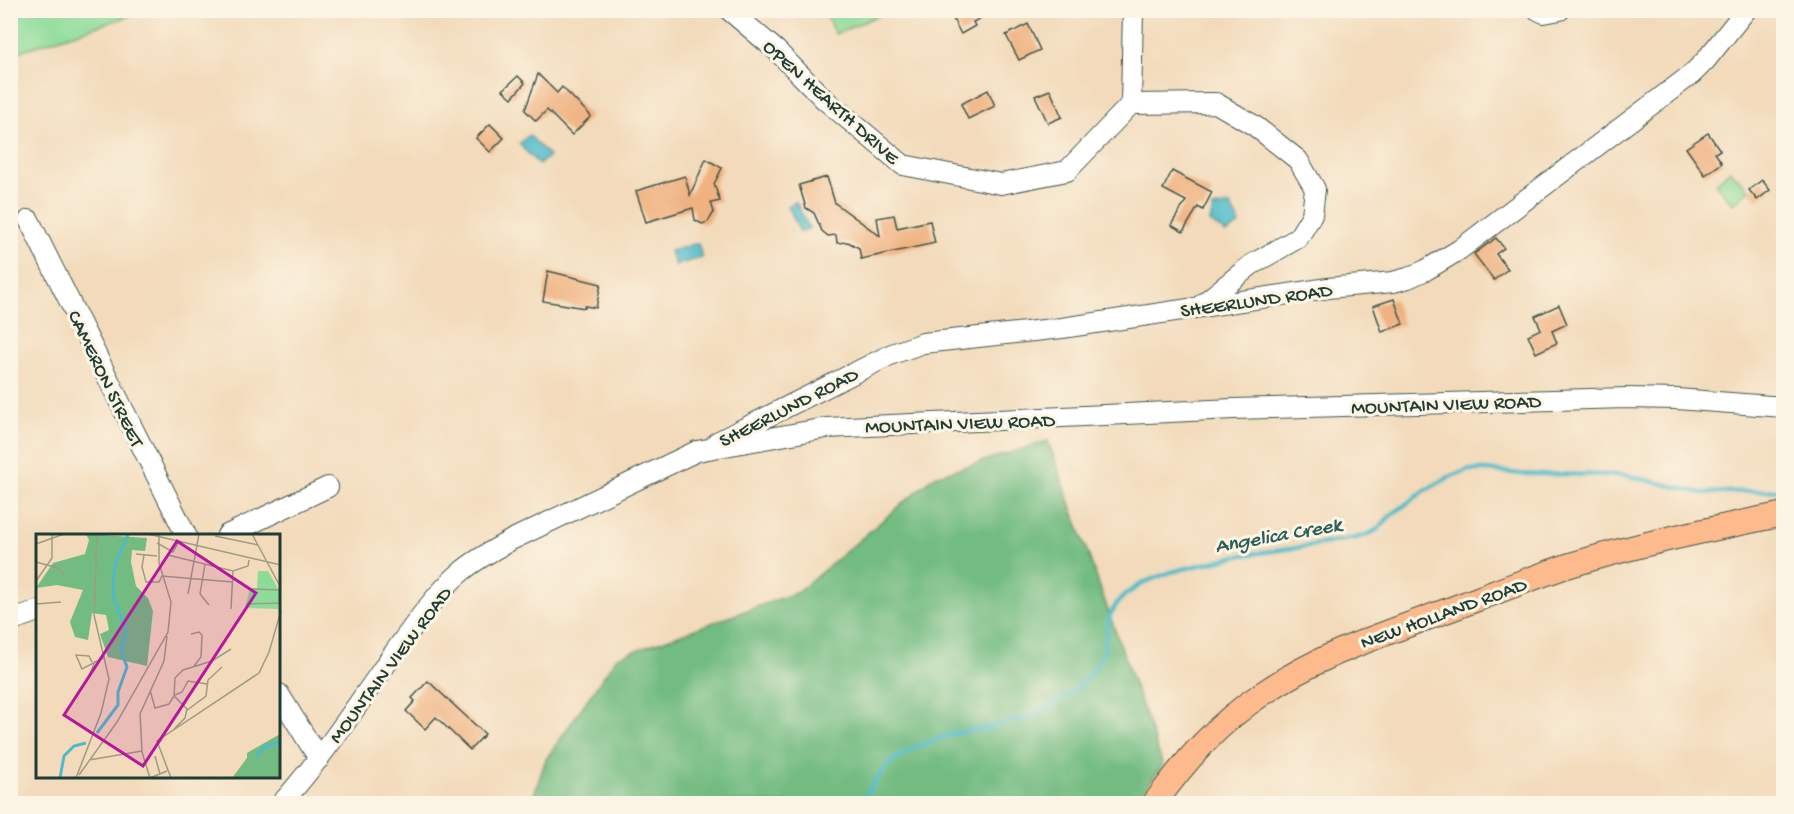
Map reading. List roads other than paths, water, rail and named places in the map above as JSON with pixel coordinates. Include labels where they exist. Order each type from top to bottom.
[{"type":"main road","name":"NEW HOLLAND ROAD","points":[[1154,804],[1193,754],[1229,719],[1261,694],[1316,661],[1369,638],[1565,567],[1662,540],[1784,514]]},
{"type":"street","name":"OPEN HEARTH DRIVE","points":[[729,10],[776,50],[824,99],[903,165],[1001,184],[1067,171],[1131,104]]},
{"type":"street","points":[[1133,10],[1131,104],[1216,103],[1255,126],[1298,160],[1315,189],[1312,216],[1298,238],[1251,265],[1198,308]]},
{"type":"street","points":[[1538,10],[1544,13],[1560,10]]},
{"type":"street","name":"SHEERLUND ROAD","points":[[697,452],[892,354],[923,343],[1062,328],[1328,288],[1393,282],[1408,278],[1460,250],[1692,75],[1746,10]]},
{"type":"street","name":"CAMERON STREET","points":[[29,220],[186,534]]},
{"type":"street","name":"MOUNTAIN VIEW ROAD","points":[[281,804],[318,759],[419,619],[463,570],[511,540],[697,452],[826,428],[1233,409],[1627,398],[1677,399],[1784,407]]},
{"type":"street","points":[[229,534],[328,487]]},
{"type":"street","points":[[10,621],[36,612]]},
{"type":"street","points":[[280,696],[318,759]]},
{"type":"water","points":[[529,135],[549,156],[539,165],[519,144]]},
{"type":"water","points":[[796,202],[809,228],[800,232],[788,206]]},
{"type":"water","points":[[1230,205],[1240,224],[1226,233],[1210,222],[1213,208]]},
{"type":"water","points":[[698,243],[702,258],[675,265],[670,251]]},
{"type":"waterway","name":"Angelica Creek","points":[[860,804],[880,774],[893,760],[918,746],[953,734],[1000,725],[1034,715],[1079,687],[1096,667],[1104,650],[1110,615],[1117,603],[1126,594],[1145,582],[1171,572],[1237,556],[1302,547],[1369,534],[1424,491],[1449,477],[1468,470],[1521,474],[1625,475],[1702,493],[1784,490]]}]
